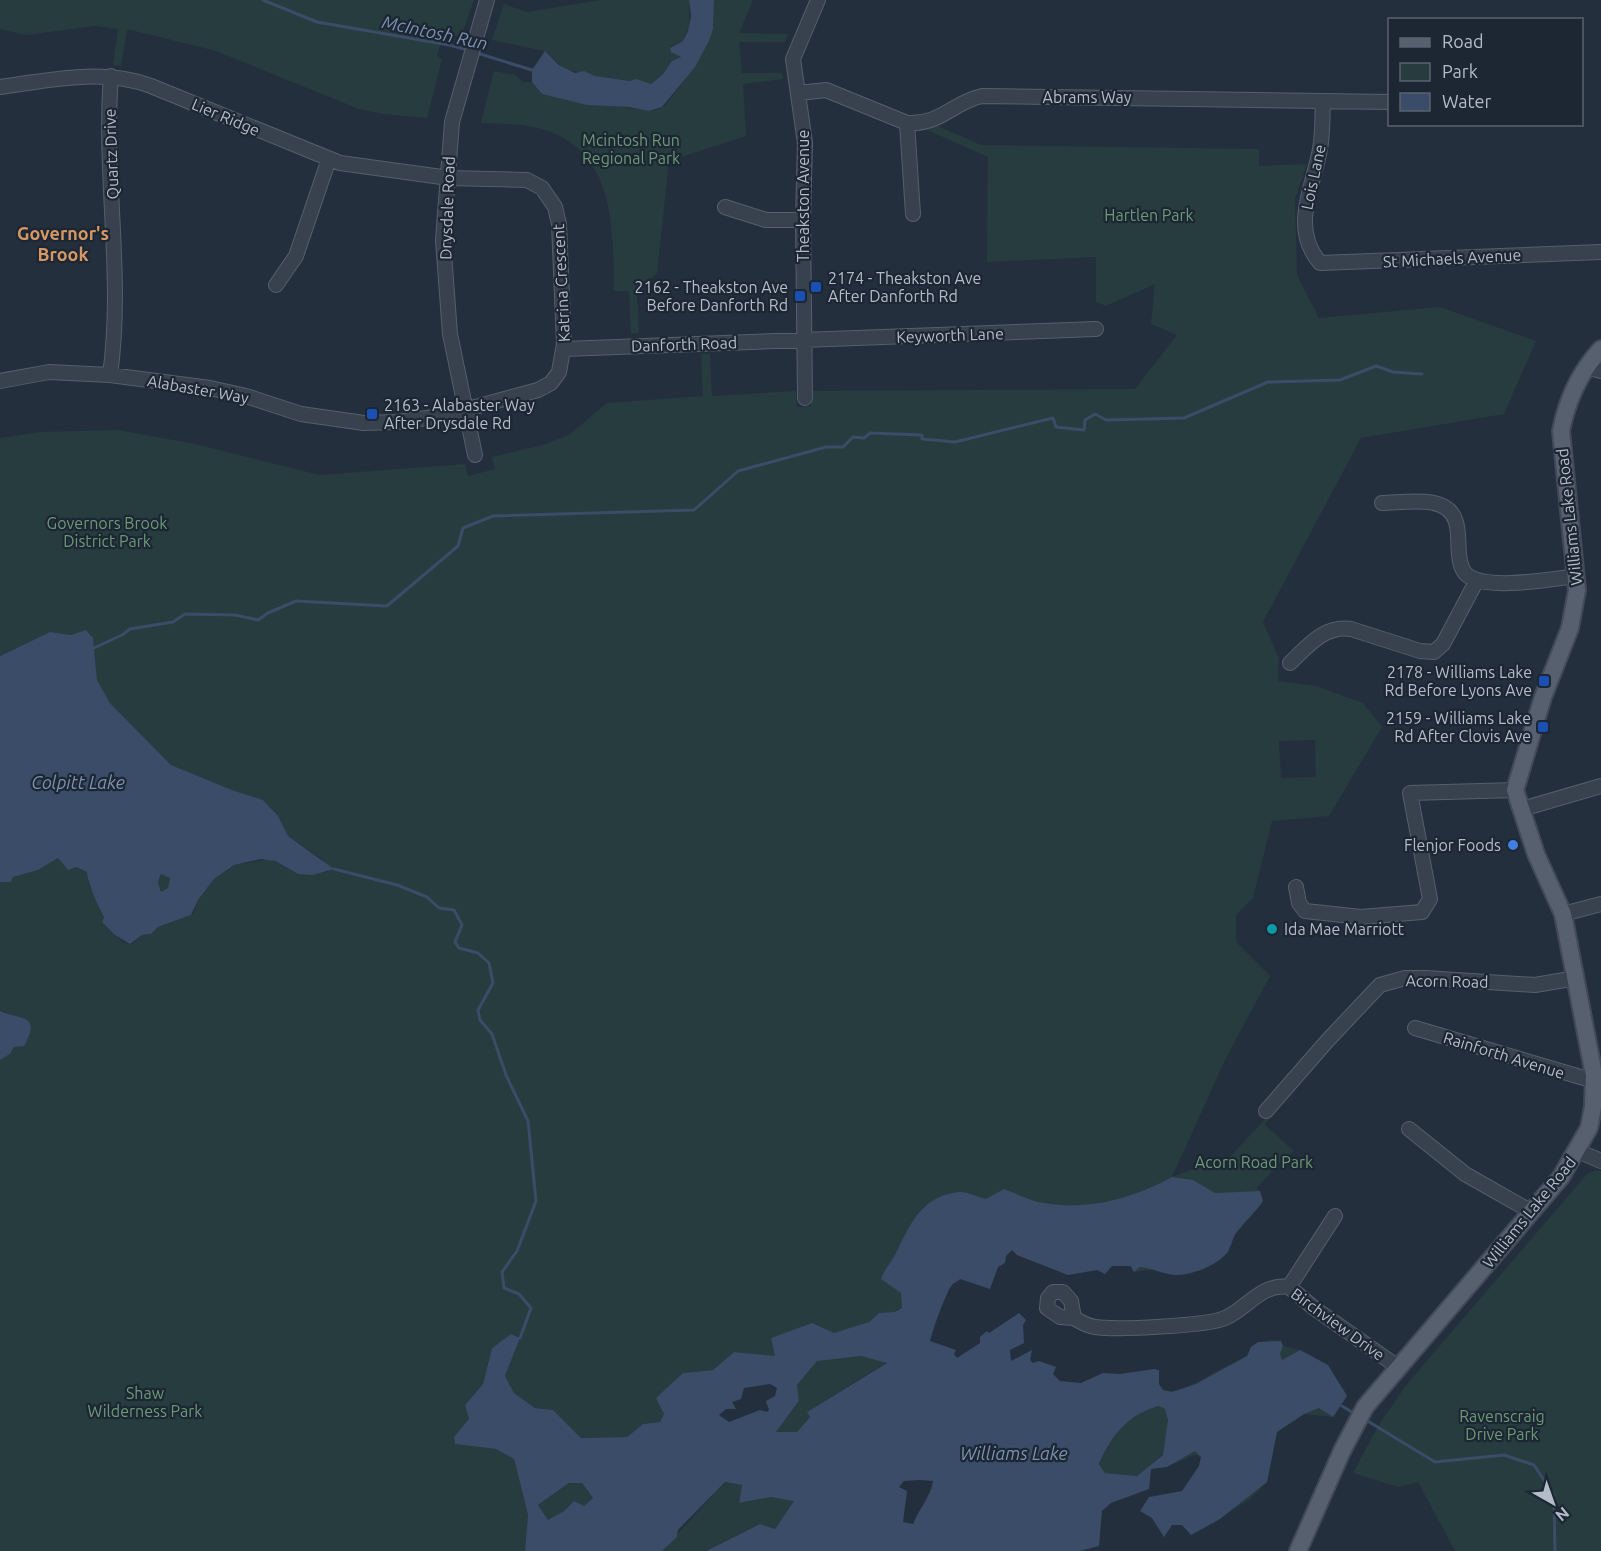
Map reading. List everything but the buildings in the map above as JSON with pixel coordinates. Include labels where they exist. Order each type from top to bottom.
[{"type":"main road","name":"Williams Lake Road","points":[[1298,1551],[1356,1421],[1375,1393],[1562,1177],[1578,1151],[1592,1118],[1594,1081],[1563,914],[1536,854],[1515,790],[1543,696],[1570,628],[1577,576],[1561,431],[1571,394],[1594,369],[1601,349]]},
{"type":"street","name":"Drysdale Road","points":[[475,455],[450,334],[443,240],[452,122],[487,0]]},
{"type":"street","name":"Theakston Avenue","points":[[805,398],[803,220],[806,143],[793,58],[818,0]]},
{"type":"street","name":"Lier Ridge","points":[[0,87],[82,76],[111,76],[152,86],[329,159],[381,170],[449,178]]},
{"type":"street","name":"Quartz Drive","points":[[110,375],[116,336],[117,273],[107,151],[111,76]]},
{"type":"street","points":[[799,93],[826,90],[907,123],[913,214]]},
{"type":"street","name":"Abrams Way","points":[[907,123],[925,123],[982,96],[1388,102]]},
{"type":"street","name":"Lois Lane","points":[[1310,252],[1304,221],[1305,204],[1320,148],[1323,102]]},
{"type":"street","points":[[276,285],[296,256],[329,159]]},
{"type":"street","name":"Katrina Crescent","points":[[449,178],[526,180],[542,188],[552,200],[559,224],[564,349],[559,372],[545,387],[464,409]]},
{"type":"street","points":[[725,207],[766,220],[803,220]]},
{"type":"street","name":"St Michaels Avenue","points":[[1310,252],[1323,265],[1601,252]]},
{"type":"street","name":"Keyworth Lane","points":[[805,341],[1096,329]]},
{"type":"street","name":"Danforth Road","points":[[564,349],[726,341],[805,341]]},
{"type":"street","name":"Alabaster Way","points":[[0,381],[49,372],[110,375],[210,388],[330,420],[398,422],[442,416],[464,409]]},
{"type":"street","points":[[1382,503],[1433,502],[1448,510],[1456,524],[1462,569],[1468,576],[1477,580],[1516,584],[1577,576]]},
{"type":"street","points":[[1290,663],[1323,633],[1339,628],[1351,629],[1420,651],[1434,652],[1443,644],[1477,580]]},
{"type":"street","points":[[1522,809],[1601,786]]},
{"type":"street","points":[[1296,887],[1299,903],[1305,911],[1361,916],[1418,913],[1425,910],[1430,895],[1410,793],[1515,790]]},
{"type":"street","points":[[1563,914],[1601,904]]},
{"type":"street","name":"Acorn Road","points":[[1266,1112],[1335,1031],[1380,985],[1405,978],[1535,985],[1576,978]]},
{"type":"street","name":"Rainforth Avenue","points":[[1415,1028],[1594,1081]]},
{"type":"street","points":[[1408,1129],[1465,1174],[1532,1212]]},
{"type":"street","points":[[1578,1151],[1601,1161]]},
{"type":"street","points":[[1289,1287],[1335,1216]]},
{"type":"street","name":"Birchview Drive","points":[[1074,1318],[1096,1327],[1212,1322],[1232,1315],[1269,1288],[1289,1287],[1314,1308],[1398,1366]]},
{"type":"green space","points":[[0,0],[474,0],[461,37],[443,34],[437,56],[442,59],[427,118],[383,114],[359,109],[216,51],[131,30],[127,30],[121,66],[113,65],[118,29],[95,26],[26,35],[0,29]]},
{"type":"green space","name":"Mcintosh Run Regional Park","points":[[601,0],[689,0],[689,26],[683,41],[671,46],[673,53],[679,54],[680,58],[651,84],[565,69],[545,51],[492,40],[504,4],[527,12]]},
{"type":"green space","name":"Mcintosh Run Regional Park","points":[[714,0],[753,0],[739,33],[788,34],[785,42],[739,42],[742,73],[782,73],[783,79],[743,84],[746,136],[669,161],[657,273],[637,291],[639,333],[631,334],[629,291],[614,291],[613,243],[606,196],[598,175],[586,156],[568,141],[545,130],[521,125],[481,123],[494,71],[516,75],[523,82],[534,82],[544,94],[566,100],[653,111],[665,106],[697,63],[713,29]]},
{"type":"green space","points":[[938,126],[981,145],[1259,149],[1259,166],[1307,164],[1295,199],[1297,275],[1319,318],[1440,307],[1536,341],[1504,414],[1361,438],[1263,622],[1279,659],[1278,681],[1316,686],[1363,703],[1382,727],[1329,816],[1272,821],[1253,898],[1236,915],[1236,942],[1270,976],[1225,1060],[1172,1177],[1206,1164],[1225,1162],[1270,1114],[1265,1125],[1294,1151],[1283,1159],[1256,1188],[1260,1191],[1263,1201],[1231,1239],[1228,1252],[1210,1266],[1176,1275],[1157,1269],[1134,1272],[1130,1266],[1112,1266],[1105,1274],[1097,1270],[1068,1275],[1017,1255],[1013,1250],[895,1313],[879,1313],[869,1322],[776,1357],[734,1352],[713,1370],[683,1373],[660,1422],[643,1424],[627,1437],[581,1438],[553,1410],[535,1408],[514,1393],[505,1376],[520,1338],[511,1334],[492,1348],[483,1384],[465,1405],[469,1419],[456,1444],[496,1449],[514,1459],[528,1515],[525,1551],[0,1551],[0,1060],[10,1054],[14,1047],[26,1042],[20,1017],[0,1011],[0,882],[11,882],[13,877],[38,870],[58,858],[67,868],[75,867],[87,872],[89,886],[97,897],[99,909],[104,917],[102,922],[124,943],[132,944],[142,935],[151,934],[158,927],[193,914],[198,900],[214,879],[234,865],[270,859],[298,874],[328,872],[322,859],[288,836],[278,816],[263,800],[171,765],[110,703],[97,680],[93,639],[50,632],[0,656],[0,438],[41,432],[118,430],[195,444],[320,475],[465,464],[468,476],[495,469],[492,457],[546,444],[569,435],[607,403],[703,396],[701,354],[710,354],[712,396],[796,391],[797,407],[811,406],[812,391],[1135,389],[1177,335],[1151,324],[1155,284],[1106,306],[1096,302],[1096,257],[987,262],[988,157],[925,129]],"holes":[[[1315,740],[1316,777],[1281,778],[1279,741]]]},
{"type":"green space","points":[[161,874],[170,877],[168,888],[161,892],[158,882]]},
{"type":"green space","name":"Ravenscraig Drive Park","points":[[1596,1170],[1601,1171],[1601,1551],[1455,1551],[1418,1482],[1398,1487],[1353,1473],[1378,1426],[1407,1384],[1587,1174]]},
{"type":"green space","points":[[1271,1340],[1281,1341],[1283,1346],[1300,1350],[1328,1365],[1347,1396],[1333,1417],[1304,1414],[1277,1432],[1267,1482],[1249,1500],[1191,1535],[1182,1525],[1172,1525],[1164,1537],[1152,1518],[1140,1511],[1152,1500],[1182,1492],[1199,1466],[1201,1457],[1194,1455],[1167,1467],[1162,1455],[1137,1476],[1105,1473],[1099,1465],[1109,1444],[1129,1421],[1159,1406],[1163,1391],[1178,1390],[1192,1385],[1245,1357],[1259,1343]]},
{"type":"green space","points":[[861,1356],[887,1362],[807,1412],[810,1417],[797,1432],[775,1433],[799,1402],[797,1385],[817,1360]]},
{"type":"green space","points":[[725,1482],[742,1485],[739,1503],[771,1497],[795,1500],[775,1529],[760,1524],[705,1551],[662,1551]]},
{"type":"green space","points":[[570,1483],[582,1483],[593,1498],[584,1506],[574,1501],[564,1511],[548,1521],[538,1505]]},
{"type":"water","points":[[689,0],[714,0],[713,29],[695,67],[662,107],[649,111],[629,107],[587,105],[542,94],[532,82],[532,70],[545,51],[559,65],[575,73],[584,71],[595,76],[630,81],[636,79],[651,84],[663,74],[672,61],[681,57],[671,52],[670,48],[683,41],[688,31],[691,16]]},
{"type":"water","name":"Colpitt Lake","points":[[86,630],[93,638],[97,680],[110,703],[171,765],[263,800],[278,816],[288,836],[334,869],[313,875],[298,874],[275,861],[261,859],[234,865],[214,879],[198,900],[191,915],[158,927],[151,934],[142,935],[130,944],[115,935],[102,922],[104,917],[93,894],[87,872],[76,867],[68,870],[58,858],[38,870],[13,877],[11,882],[0,882],[0,656],[50,632],[71,635]],"holes":[[[161,874],[170,878],[168,888],[161,892],[158,882]]]},
{"type":"water","points":[[0,1011],[27,1020],[31,1028],[24,1046],[14,1047],[10,1054],[0,1060]]},
{"type":"water","name":"Williams Lake","points":[[1172,1177],[1193,1180],[1215,1193],[1260,1191],[1263,1201],[1236,1233],[1228,1251],[1222,1258],[1203,1269],[1182,1275],[1172,1275],[1140,1267],[1134,1272],[1131,1266],[1112,1266],[1105,1274],[1097,1270],[1068,1275],[1017,1255],[1012,1250],[1006,1256],[1005,1263],[998,1267],[990,1289],[960,1279],[952,1284],[930,1341],[956,1350],[954,1354],[957,1358],[980,1343],[980,1337],[987,1331],[989,1333],[1019,1313],[1026,1320],[1023,1325],[1024,1343],[1010,1350],[1011,1361],[1032,1350],[1030,1360],[1033,1363],[1039,1361],[1056,1367],[1053,1374],[1060,1381],[1081,1383],[1103,1373],[1120,1374],[1154,1369],[1159,1370],[1159,1384],[1163,1390],[1172,1392],[1196,1384],[1247,1356],[1251,1347],[1258,1342],[1281,1341],[1282,1360],[1300,1350],[1328,1365],[1347,1396],[1333,1417],[1319,1408],[1304,1414],[1277,1432],[1267,1482],[1220,1519],[1191,1535],[1182,1525],[1172,1525],[1164,1537],[1152,1518],[1140,1511],[1149,1497],[1182,1491],[1199,1466],[1201,1457],[1195,1451],[1167,1467],[1151,1469],[1149,1489],[1111,1503],[1102,1511],[1099,1546],[1080,1551],[706,1551],[760,1524],[775,1529],[794,1501],[771,1497],[739,1503],[742,1485],[725,1482],[678,1530],[677,1537],[662,1551],[525,1551],[528,1515],[514,1459],[496,1449],[455,1444],[454,1437],[469,1419],[465,1405],[483,1384],[492,1348],[511,1334],[520,1338],[505,1376],[514,1393],[535,1408],[553,1410],[581,1438],[627,1437],[643,1424],[660,1422],[664,1414],[656,1398],[683,1373],[713,1370],[734,1352],[775,1356],[771,1338],[812,1323],[834,1333],[869,1322],[879,1313],[895,1312],[902,1308],[901,1293],[881,1279],[919,1212],[935,1199],[961,1192],[986,1199],[1004,1189],[1039,1202],[1061,1205],[1094,1204],[1126,1197]],"holes":[[[861,1356],[887,1363],[807,1412],[810,1417],[797,1432],[776,1432],[799,1401],[797,1385],[817,1361]],[[770,1384],[777,1388],[775,1396],[766,1401],[769,1410],[767,1412],[760,1410],[729,1422],[719,1415],[726,1409],[736,1409],[732,1402],[741,1399],[744,1388]],[[1159,1406],[1165,1409],[1168,1420],[1163,1455],[1137,1476],[1105,1473],[1099,1464],[1115,1435],[1129,1421]],[[904,1481],[933,1481],[930,1492],[913,1524],[903,1522],[907,1491],[899,1487]],[[569,1483],[582,1483],[593,1498],[584,1506],[574,1501],[564,1511],[548,1520],[538,1505]]]},
{"type":"waterway","name":"McIntosh Run","points":[[263,0],[317,22],[468,50]]},
{"type":"waterway","name":"McIntosh Run","points":[[477,53],[532,70]]},
{"type":"waterway","points":[[94,648],[130,629],[173,622],[185,614],[235,615],[258,620],[296,601],[387,606],[458,546],[463,528],[493,516],[694,510],[738,471],[826,447],[843,447],[853,437],[864,438],[870,433],[922,435],[922,439],[955,442],[1053,418],[1056,427],[1084,430],[1085,420],[1095,414],[1106,420],[1184,418],[1268,382],[1340,380],[1376,366],[1393,372],[1422,374]]},
{"type":"waterway","points":[[334,869],[397,885],[427,897],[439,908],[454,910],[462,925],[455,942],[459,948],[478,953],[489,963],[493,983],[478,1010],[480,1020],[492,1034],[506,1075],[528,1121],[536,1201],[517,1251],[502,1272],[504,1288],[519,1294],[531,1308],[520,1338]]},
{"type":"waterway","points":[[1342,1406],[1355,1414]]},
{"type":"waterway","points":[[1366,1420],[1435,1462],[1504,1455],[1534,1465],[1554,1495],[1555,1551]]},
{"type":"place","name":"2174 - Theakston Ave After Danforth Rd","points":[[816,287]]},
{"type":"place","name":"2162 - Theakston Ave Before Danforth Rd","points":[[800,296]]},
{"type":"place","name":"2163 - Alabaster Way After Drysdale Rd","points":[[372,414]]},
{"type":"place","name":"2178 - Williams Lake Rd Before Lyons Ave","points":[[1544,681]]},
{"type":"place","name":"2159 - Williams Lake Rd After Clovis Ave","points":[[1543,727]]},
{"type":"place","name":"Flenjor Foods","points":[[1513,845]]},
{"type":"place","name":"Ida Mae Marriott","points":[[1272,929]]},
{"type":"district","name":"Governor's Brook","points":[[63,243]]},
{"type":"park label","name":"Hartlen Park","points":[[1149,215]]},
{"type":"park label","name":"Governors Brook District Park","points":[[107,532]]},
{"type":"park label","name":"Acorn Road Park","points":[[1254,1162]]},
{"type":"park label","name":"Shaw Wilderness Park","points":[[145,1402]]}]
